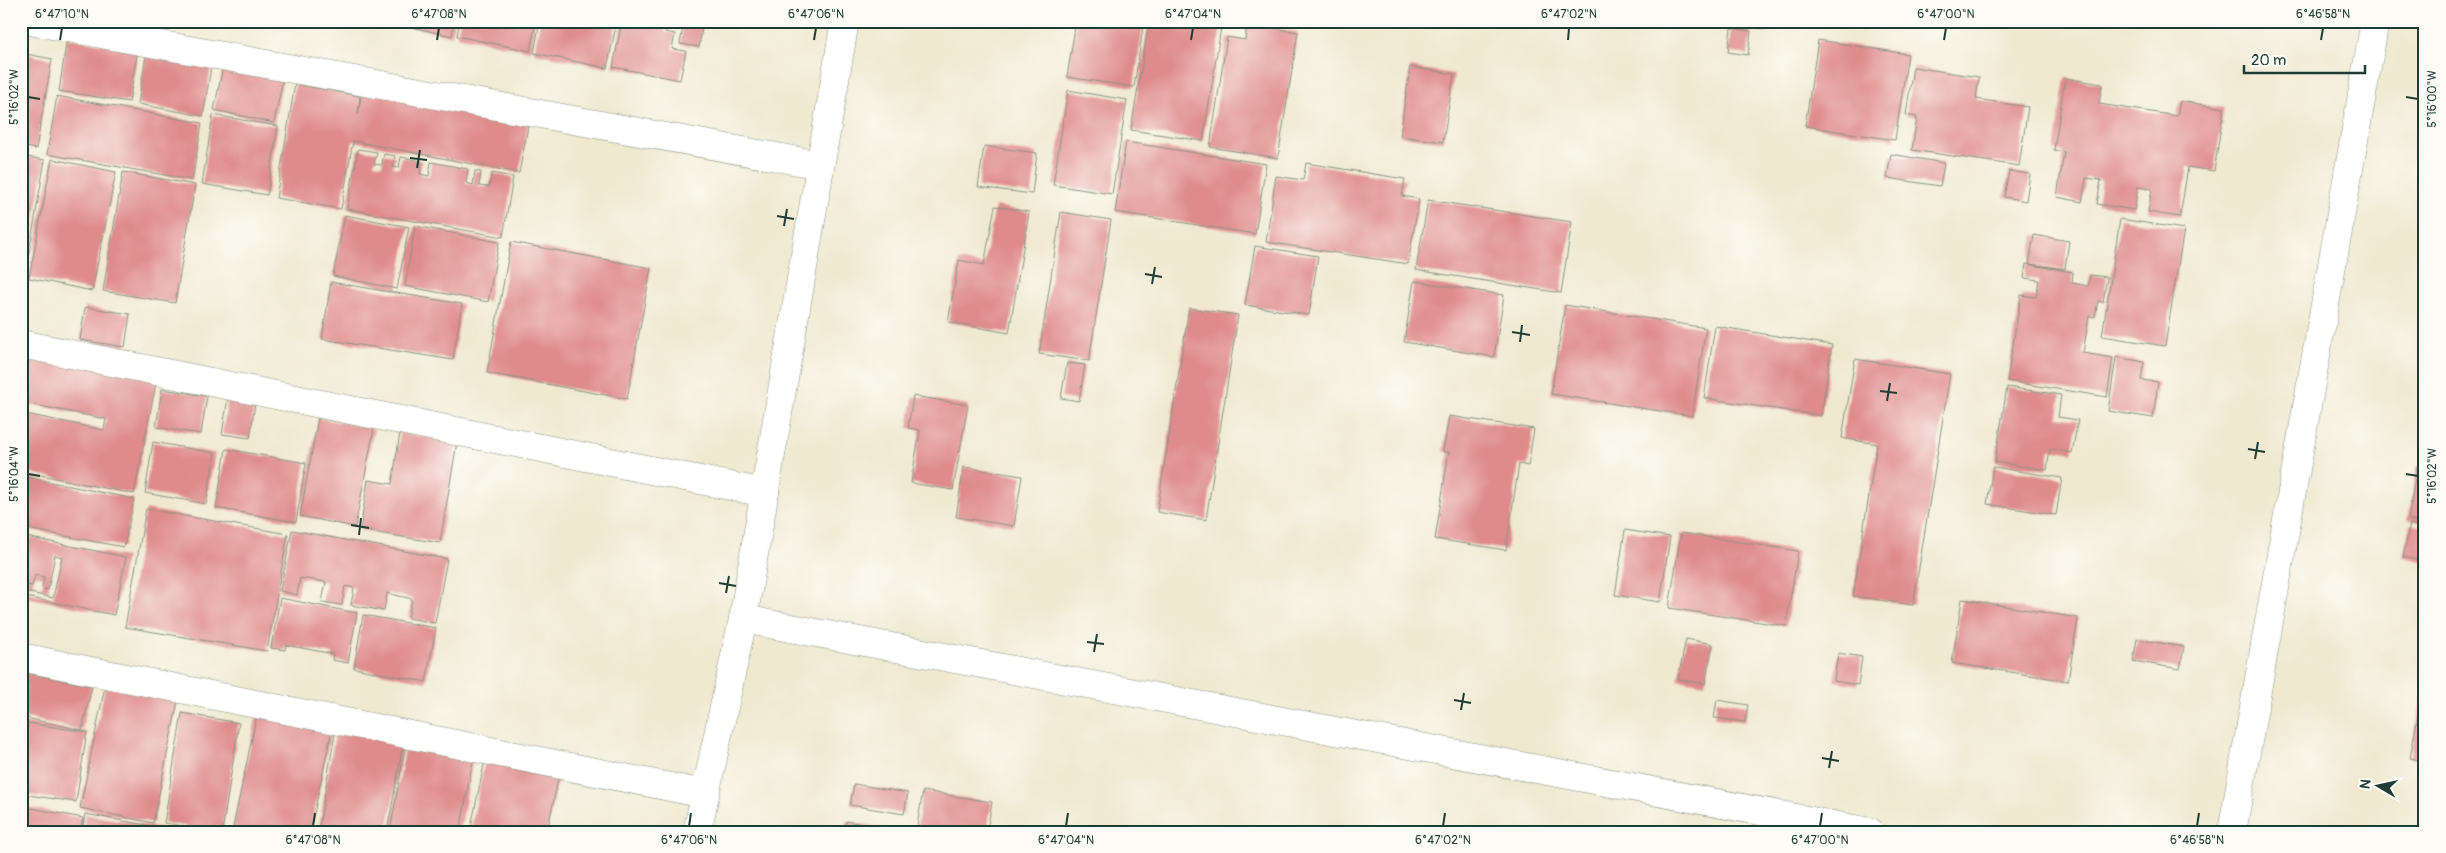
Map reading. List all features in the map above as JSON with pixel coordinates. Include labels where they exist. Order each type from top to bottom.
[{"type":"street","points":[[30,21],[820,165]]},
{"type":"street","points":[[697,832],[743,619],[845,21]]},
{"type":"street","points":[[2232,832],[2375,21]]},
{"type":"street","points":[[21,344],[764,492]]},
{"type":"street","points":[[743,619],[1870,832]]},
{"type":"street","points":[[21,658],[704,794]]},
{"type":"building","points":[[383,21],[454,21],[452,36]]},
{"type":"building","points":[[460,21],[536,21],[530,51],[457,36]]},
{"type":"building","points":[[540,21],[617,21],[607,68],[534,53]]},
{"type":"building","points":[[622,21],[667,21],[665,32],[675,34],[672,49],[686,51],[680,80],[613,67]]},
{"type":"building","points":[[684,21],[703,21],[699,47],[680,44]]},
{"type":"building","points":[[1076,21],[1144,21],[1134,87],[1067,77]]},
{"type":"building","points":[[1149,21],[1222,21],[1203,141],[1131,130]]},
{"type":"building","points":[[1743,21],[1768,21],[1767,29],[1743,26]]},
{"type":"building","points":[[1247,24],[1298,32],[1278,158],[1210,147],[1227,37],[1245,40]]},
{"type":"building","points":[[1731,28],[1751,31],[1748,55],[1728,52]]},
{"type":"building","points":[[67,38],[138,50],[129,102],[59,91]]},
{"type":"building","points":[[1818,40],[1908,54],[1895,140],[1805,126]]},
{"type":"building","points":[[147,50],[212,61],[203,116],[138,104]]},
{"type":"building","points":[[21,53],[52,59],[36,149],[21,146]]},
{"type":"building","points":[[224,62],[284,74],[274,123],[214,110]]},
{"type":"building","points":[[1410,67],[1454,74],[1443,142],[1400,136]]},
{"type":"building","points":[[1913,67],[1979,77],[1976,99],[2028,107],[2019,166],[1912,150],[1917,117],[1906,115]]},
{"type":"building","points":[[2065,78],[2102,84],[2099,104],[2177,116],[2180,101],[2224,108],[2214,171],[2188,167],[2180,217],[2148,212],[2152,189],[2138,187],[2134,210],[2097,204],[2101,180],[2086,178],[2082,202],[2057,197],[2064,152],[2054,150]]},
{"type":"building","points":[[295,84],[360,96],[358,114],[363,84],[530,116],[519,173],[353,141],[341,209],[276,198]]},
{"type":"building","points":[[1068,90],[1127,100],[1112,194],[1053,185]]},
{"type":"building","points":[[57,96],[202,123],[192,180],[47,154]]},
{"type":"building","points":[[213,115],[278,126],[267,195],[202,184]]},
{"type":"building","points":[[1126,142],[1266,164],[1255,234],[1115,212]]},
{"type":"building","points":[[984,146],[1037,153],[1032,194],[978,187]]},
{"type":"building","points":[[358,149],[377,152],[374,164],[382,165],[384,154],[395,156],[393,167],[399,168],[401,157],[422,161],[420,174],[429,176],[431,162],[468,169],[466,183],[473,185],[475,171],[481,172],[479,186],[489,187],[492,173],[513,177],[503,237],[347,209]]},
{"type":"building","points":[[1891,154],[1944,163],[1940,186],[1887,178]]},
{"type":"building","points":[[21,156],[45,160],[25,276],[21,275]]},
{"type":"building","points":[[52,159],[116,172],[92,291],[29,278]]},
{"type":"building","points":[[1306,163],[1405,179],[1402,196],[1419,199],[1408,264],[1266,242],[1276,176],[1303,180]]},
{"type":"building","points":[[2009,171],[2030,174],[2026,201],[2004,197]]},
{"type":"building","points":[[123,172],[195,185],[175,303],[103,291]]},
{"type":"building","points":[[1428,200],[1572,222],[1561,293],[1416,270]]},
{"type":"building","points":[[995,206],[1029,212],[1009,333],[948,322],[959,260],[984,265]]},
{"type":"building","points":[[1061,212],[1111,220],[1089,361],[1039,354]]},
{"type":"building","points":[[345,215],[409,227],[397,289],[333,276]]},
{"type":"building","points":[[2120,219],[2184,229],[2165,346],[2102,336]]},
{"type":"building","points":[[415,226],[499,242],[488,302],[405,286]]},
{"type":"building","points":[[2034,235],[2069,241],[2065,269],[2029,264]]},
{"type":"building","points":[[511,242],[651,268],[627,399],[487,373]]},
{"type":"building","points":[[1255,246],[1318,256],[1309,315],[1245,305]]},
{"type":"building","points":[[2026,264],[2073,272],[2072,283],[2088,286],[2090,275],[2107,277],[2103,302],[2098,301],[2095,317],[2089,316],[2083,353],[2113,358],[2107,397],[2007,381],[2021,295],[2036,297],[2039,280],[2024,278]]},
{"type":"building","points":[[1414,281],[1504,295],[1494,357],[1404,342]]},
{"type":"building","points":[[331,282],[462,304],[453,360],[322,339]]},
{"type":"building","points":[[1565,305],[1706,328],[1692,416],[1551,394]]},
{"type":"building","points":[[85,307],[130,314],[125,347],[80,340]]},
{"type":"building","points":[[1189,308],[1238,315],[1206,520],[1157,512]]},
{"type":"building","points":[[1715,326],[1832,345],[1821,416],[1704,398]]},
{"type":"building","points":[[21,351],[157,378],[134,494],[21,471],[21,413],[104,430],[106,419],[24,403],[21,411]]},
{"type":"building","points":[[2116,357],[2144,362],[2141,380],[2158,382],[2153,418],[2108,411]]},
{"type":"building","points":[[1855,359],[1950,374],[1913,605],[1853,596],[1877,444],[1842,438]]},
{"type":"building","points":[[1067,363],[1085,365],[1079,401],[1061,398]]},
{"type":"building","points":[[2007,387],[2061,395],[2058,417],[2078,420],[2072,453],[2050,449],[2047,470],[1995,462]]},
{"type":"building","points":[[162,389],[207,396],[201,434],[156,427]]},
{"type":"building","points":[[229,392],[256,396],[250,438],[222,434]]},
{"type":"building","points":[[913,396],[968,405],[953,490],[911,483],[920,430],[908,428]]},
{"type":"building","points":[[1449,416],[1534,429],[1528,466],[1519,464],[1506,550],[1435,539],[1449,452],[1443,452]]},
{"type":"building","points":[[318,418],[374,429],[355,527],[300,516]]},
{"type":"building","points":[[400,433],[457,442],[440,543],[360,530],[368,480],[392,484]]},
{"type":"building","points":[[153,442],[215,453],[206,504],[145,493]]},
{"type":"building","points":[[226,449],[306,463],[296,522],[216,508]]},
{"type":"building","points":[[2417,466],[2425,467],[2425,523],[2408,520]]},
{"type":"building","points":[[964,467],[1022,476],[1014,526],[956,517]]},
{"type":"building","points":[[1993,467],[2062,478],[2056,515],[1987,504]]},
{"type":"building","points":[[21,476],[134,499],[124,547],[21,528]]},
{"type":"building","points":[[146,509],[288,534],[267,651],[125,627]]},
{"type":"building","points":[[2410,524],[2425,527],[2425,562],[2403,557]]},
{"type":"building","points":[[292,530],[447,559],[435,623],[408,618],[412,599],[387,593],[384,611],[351,605],[354,588],[345,586],[342,605],[322,602],[326,582],[300,578],[297,595],[280,591]]},
{"type":"building","points":[[1625,530],[1670,537],[1660,602],[1615,595]]},
{"type":"building","points":[[1681,533],[1798,551],[1786,626],[1669,608]]},
{"type":"building","points":[[21,536],[126,557],[114,615],[21,596]],"holes":[[[55,555],[62,557],[53,598],[26,592],[27,585],[32,586],[35,575],[44,577],[42,588],[48,590]]]},
{"type":"building","points":[[280,598],[357,613],[348,663],[332,660],[333,654],[286,645],[285,650],[271,648]]},
{"type":"building","points":[[1962,599],[2078,618],[2068,681],[1952,663]]},
{"type":"building","points":[[363,615],[436,628],[426,682],[354,668]]},
{"type":"building","points":[[1686,639],[1713,644],[1705,684],[1678,679]]},
{"type":"building","points":[[2137,639],[2184,647],[2180,669],[2133,661]]},
{"type":"building","points":[[1838,653],[1862,657],[1858,685],[1834,681]]},
{"type":"building","points":[[21,672],[92,686],[82,730],[21,717]]},
{"type":"building","points":[[2425,683],[2425,761],[2410,758]]},
{"type":"building","points":[[105,686],[178,701],[153,823],[80,808]]},
{"type":"building","points":[[1717,700],[1748,705],[1745,722],[1714,718]]},
{"type":"building","points":[[258,709],[333,725],[310,832],[232,832]]},
{"type":"building","points":[[182,713],[239,723],[222,832],[164,823]]},
{"type":"building","points":[[21,722],[87,732],[76,802],[21,794]]},
{"type":"building","points":[[336,728],[404,740],[387,832],[318,832]]},
{"type":"building","points":[[405,748],[473,760],[460,832],[390,832]]},
{"type":"building","points":[[486,755],[560,770],[547,832],[470,832]]},
{"type":"building","points":[[854,784],[908,793],[904,814],[850,805]]},
{"type":"building","points":[[923,791],[992,802],[987,832],[916,832]]},
{"type":"building","points":[[21,806],[83,818],[80,832],[21,832]]},
{"type":"building","points":[[85,814],[179,831],[179,832],[82,832]]},
{"type":"building","points":[[846,821],[891,829],[891,832],[844,832]]}]
